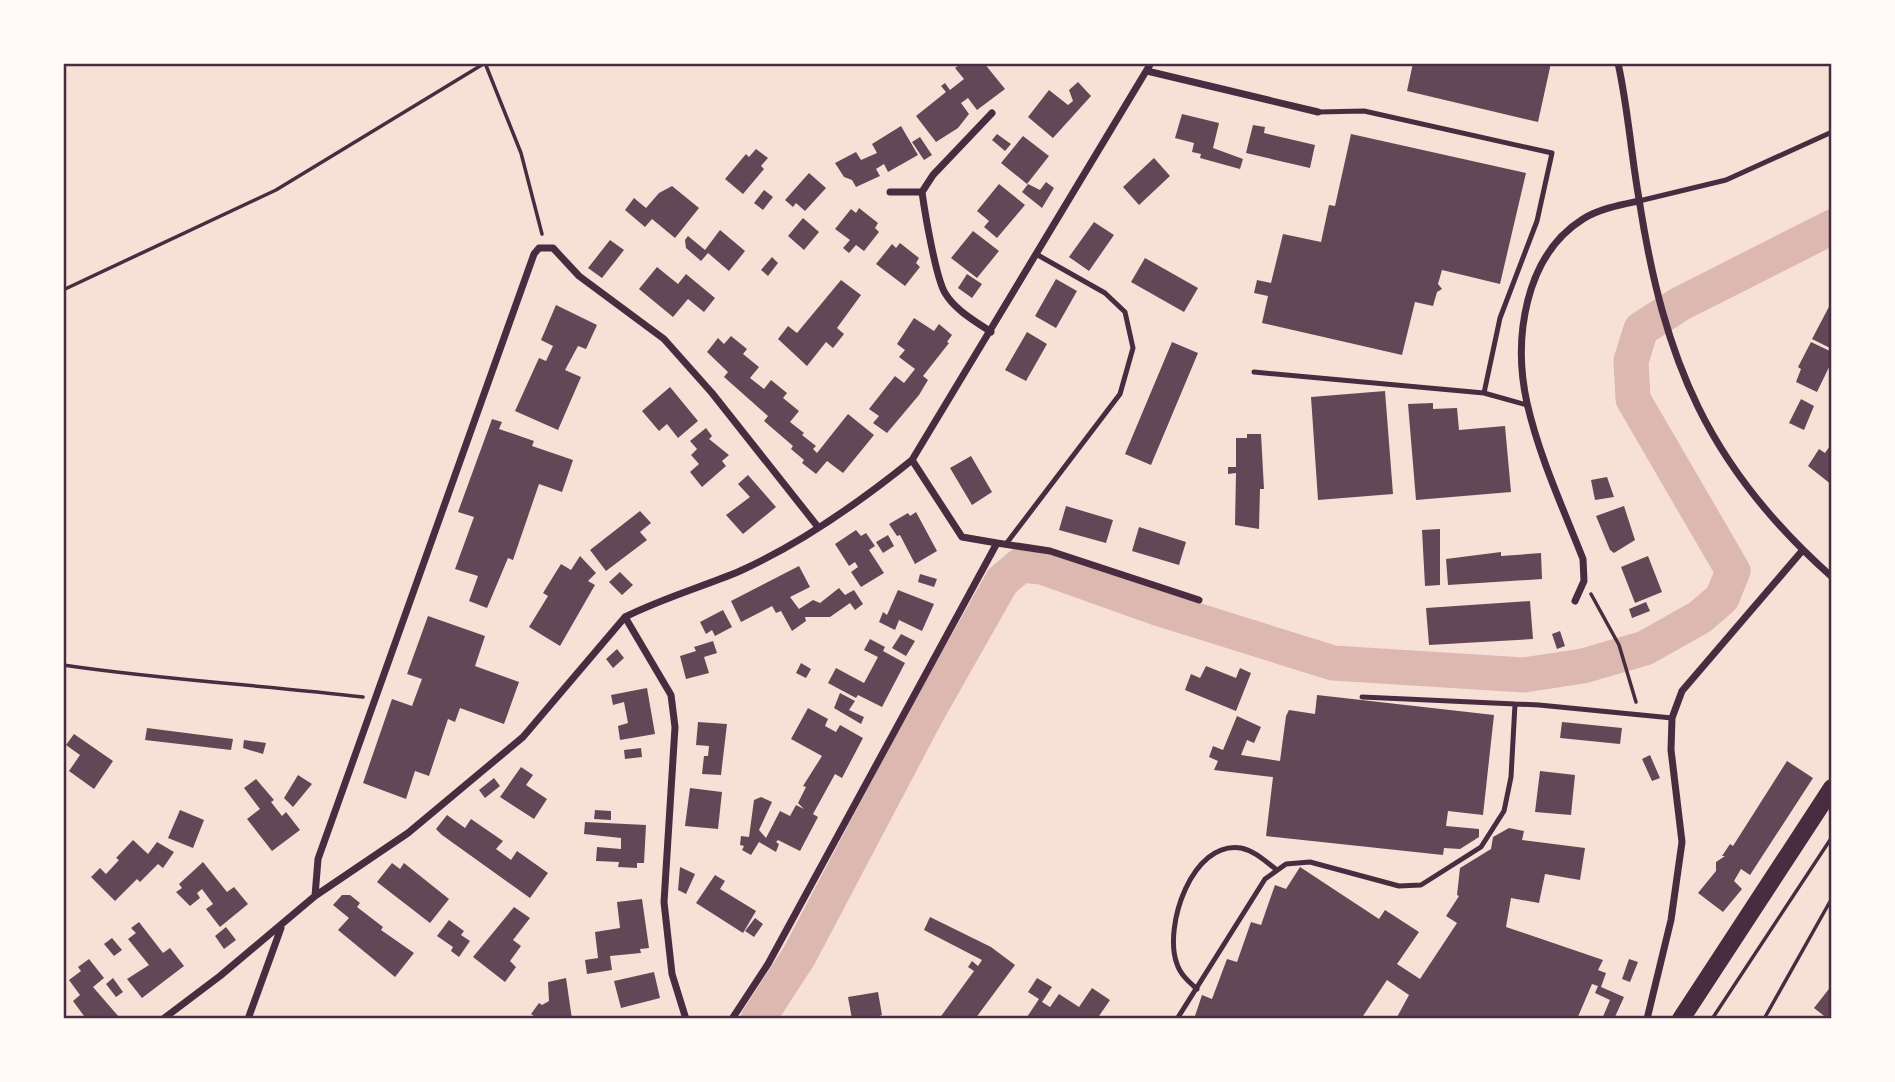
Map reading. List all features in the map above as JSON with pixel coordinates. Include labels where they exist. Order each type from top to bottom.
[{"type":"main road","points":[[1681,1019],[1832,788]]},
{"type":"street","points":[[163,1019],[315,896],[408,833],[523,737],[625,617],[663,598],[741,570],[818,527],[872,492],[912,460],[1151,63]]},
{"type":"street","points":[[1618,63],[1639,201],[1657,293],[1669,337],[1704,423],[1746,488],[1802,551],[1832,577]]},
{"type":"street","points":[[1147,71],[1318,112]]},
{"type":"street","points":[[991,332],[958,309],[946,295],[939,279],[922,192],[933,175],[992,113]]},
{"type":"street","points":[[890,192],[922,192]]},
{"type":"street","points":[[1575,601],[1584,581],[1583,559],[1527,405],[1522,349],[1530,291],[1539,266],[1558,242],[1583,219],[1639,201]]},
{"type":"street","points":[[315,896],[318,859],[534,254],[545,246],[552,248],[579,276],[664,339],[712,393],[818,527]]},
{"type":"street","points":[[912,460],[962,537],[1051,551],[1199,600]]},
{"type":"street","points":[[732,1019],[768,964],[1002,544]]},
{"type":"street","points":[[1647,1019],[1671,920],[1682,842],[1671,750],[1672,718],[1682,691],[1802,551]]},
{"type":"street","points":[[625,617],[671,695],[675,727],[664,902],[672,974],[686,1019]]},
{"type":"street","points":[[248,1019],[272,959],[281,926]]},
{"type":"lane","points":[[1318,112],[1364,111],[1552,153],[1537,221],[1500,318],[1484,393]]},
{"type":"lane","points":[[1639,201],[1726,180],[1832,132]]},
{"type":"lane","points":[[1002,544],[1120,394],[1133,348],[1125,312],[1105,293],[1036,254]]},
{"type":"lane","points":[[1254,372],[1484,393],[1527,405]]},
{"type":"lane","points":[[1362,697],[1516,704],[1672,718]]},
{"type":"lane","points":[[1177,1019],[1258,889],[1286,864],[1310,862],[1399,886],[1421,885],[1481,847],[1504,811],[1511,777],[1516,704]]},
{"type":"lane","points":[[1197,989],[1177,965],[1174,921],[1179,901],[1199,869],[1212,854],[1226,848],[1239,848],[1252,851],[1278,870]]},
{"type":"path","points":[[63,290],[276,190],[485,63],[520,153],[545,246]]},
{"type":"path","points":[[1584,581],[1619,645],[1630,673],[1639,715]]},
{"type":"path","points":[[63,665],[376,698]]},
{"type":"path","points":[[1712,1019],[1832,837]]},
{"type":"path","points":[[1764,1019],[1832,898]]},
{"type":"building","points":[[962,63],[984,63],[1005,89],[977,110],[968,98],[961,103],[969,114],[958,128],[936,142],[916,116],[946,92],[941,86],[945,83],[950,90],[964,79],[955,68]]},
{"type":"building","points":[[1413,63],[1551,63],[1538,122],[1407,91]]},
{"type":"building","points":[[1078,82],[1091,96],[1053,138],[1028,117],[1049,90],[1068,105],[1073,101],[1069,90]]},
{"type":"building","points":[[1182,114],[1219,123],[1213,148],[1243,159],[1240,169],[1200,158],[1201,154],[1192,152],[1194,143],[1175,138]]},
{"type":"building","points":[[1253,125],[1265,127],[1264,133],[1315,145],[1310,168],[1246,153]]},
{"type":"building","points":[[901,126],[918,155],[888,172],[884,164],[876,169],[880,176],[856,187],[852,180],[844,177],[835,163],[856,152],[861,160],[877,153],[872,144]]},
{"type":"building","points":[[997,134],[1011,144],[1005,151],[992,140]]},
{"type":"building","points":[[1351,134],[1526,173],[1500,284],[1442,270],[1438,284],[1442,289],[1437,292],[1433,306],[1415,302],[1402,355],[1262,323],[1268,296],[1254,293],[1257,280],[1271,283],[1283,234],[1321,242],[1329,205],[1335,206]]},
{"type":"building","points":[[1023,136],[1049,156],[1027,184],[1001,163]]},
{"type":"building","points":[[920,137],[932,155],[924,160],[912,142]]},
{"type":"building","points":[[756,149],[768,158],[761,166],[764,169],[743,194],[725,179],[746,154],[749,157]]},
{"type":"building","points":[[1154,158],[1170,176],[1139,205],[1123,187]]},
{"type":"building","points":[[809,173],[826,188],[805,211],[796,203],[793,207],[785,200]]},
{"type":"building","points":[[1046,182],[1054,188],[1042,208],[1022,192],[1028,184],[1040,190]]},
{"type":"building","points":[[999,184],[1025,205],[997,238],[984,227],[989,221],[977,211]]},
{"type":"building","points":[[672,186],[699,208],[675,238],[652,219],[645,227],[625,210],[634,198],[646,208],[659,193]]},
{"type":"building","points":[[764,190],[773,197],[763,210],[754,203]]},
{"type":"building","points":[[859,208],[878,223],[875,228],[879,232],[864,251],[856,245],[849,253],[843,248],[850,240],[835,229],[851,209],[856,213]]},
{"type":"building","points":[[803,218],[819,232],[804,250],[788,236]]},
{"type":"building","points":[[1094,222],[1114,235],[1089,271],[1069,257]]},
{"type":"building","points":[[720,230],[745,251],[729,271],[708,253],[701,261],[686,248],[685,240],[688,236],[705,250]]},
{"type":"building","points":[[973,231],[999,251],[977,278],[951,258]]},
{"type":"building","points":[[610,240],[624,250],[602,278],[588,268]]},
{"type":"building","points":[[900,243],[919,258],[916,263],[920,267],[905,286],[876,264],[892,244],[896,248]]},
{"type":"building","points":[[772,257],[778,263],[768,276],[761,270]]},
{"type":"building","points":[[1145,258],[1198,288],[1184,312],[1131,282]]},
{"type":"building","points":[[657,267],[678,284],[686,274],[715,298],[704,312],[688,299],[673,317],[639,289]]},
{"type":"building","points":[[967,274],[982,284],[972,298],[958,288]]},
{"type":"building","points":[[1056,279],[1077,291],[1056,328],[1035,316]]},
{"type":"building","points":[[841,280],[861,295],[837,328],[844,334],[833,348],[826,342],[807,366],[778,339],[788,326],[797,333]]},
{"type":"building","points":[[1832,301],[1832,349],[1812,339]]},
{"type":"building","points":[[556,305],[597,325],[586,349],[578,346],[565,370],[581,377],[558,430],[515,411],[539,358],[546,361],[553,346],[541,340]]},
{"type":"building","points":[[914,318],[934,331],[939,324],[952,335],[947,342],[949,343],[923,376],[928,380],[919,395],[887,433],[873,423],[879,416],[869,409],[895,376],[904,383],[915,369],[899,357],[905,350],[897,344]]},
{"type":"building","points":[[1027,332],[1047,344],[1026,381],[1005,370]]},
{"type":"building","points":[[731,336],[747,349],[743,354],[759,367],[750,378],[764,389],[771,380],[787,393],[783,398],[799,411],[790,422],[816,446],[813,449],[817,453],[848,414],[874,435],[843,473],[827,461],[816,474],[802,463],[804,460],[791,449],[793,446],[764,421],[768,416],[724,377],[728,372],[707,352],[718,338],[724,344]]},
{"type":"building","points":[[1172,342],[1198,353],[1151,465],[1125,454]]},
{"type":"building","points":[[1811,342],[1832,352],[1832,361],[1817,392],[1796,382],[1801,369],[1798,367]]},
{"type":"building","points":[[670,387],[698,421],[678,438],[667,424],[659,431],[642,411]]},
{"type":"building","points":[[1385,391],[1393,494],[1318,500],[1311,397]]},
{"type":"building","points":[[1801,399],[1814,406],[1804,430],[1789,423]]},
{"type":"building","points":[[1433,403],[1433,409],[1457,408],[1459,430],[1505,426],[1511,492],[1416,500],[1408,404]]},
{"type":"building","points":[[492,419],[502,422],[499,429],[534,441],[532,446],[573,460],[562,492],[539,484],[513,560],[508,558],[487,608],[469,601],[478,576],[455,569],[474,517],[458,512]]},
{"type":"building","points":[[706,428],[712,436],[709,439],[729,455],[722,461],[726,466],[702,487],[690,472],[699,464],[691,455],[697,449],[690,441]]},
{"type":"building","points":[[1247,434],[1261,434],[1264,489],[1260,489],[1259,529],[1235,525],[1236,473],[1228,474],[1228,467],[1236,467],[1236,438],[1247,438]]},
{"type":"building","points":[[1832,443],[1832,485],[1808,466],[1819,449],[1825,453]]},
{"type":"building","points":[[971,456],[992,492],[972,505],[950,468]]},
{"type":"building","points":[[748,475],[776,507],[743,534],[726,515],[750,497],[738,484]]},
{"type":"building","points":[[1607,477],[1614,497],[1595,500],[1591,480]]},
{"type":"building","points":[[1066,506],[1113,520],[1106,543],[1059,530]]},
{"type":"building","points":[[1624,506],[1635,540],[1614,553],[1610,550],[1596,516]]},
{"type":"building","points":[[640,511],[651,523],[640,532],[647,540],[606,571],[590,550]]},
{"type":"building","points":[[916,512],[937,551],[915,564],[900,535],[897,536],[889,524],[908,513],[910,516]]},
{"type":"building","points":[[1139,527],[1186,542],[1179,565],[1132,551]]},
{"type":"building","points":[[1440,529],[1440,585],[1425,586],[1422,530]]},
{"type":"building","points":[[856,530],[861,536],[866,533],[875,546],[869,550],[884,573],[861,587],[851,572],[858,567],[855,562],[849,566],[835,544]]},
{"type":"building","points":[[888,535],[894,546],[883,553],[876,542]]},
{"type":"building","points":[[1501,552],[1501,556],[1541,553],[1542,579],[1448,585],[1446,559]]},
{"type":"building","points":[[580,556],[596,573],[588,581],[595,585],[560,646],[529,627],[548,596],[543,593],[561,564],[571,570]]},
{"type":"building","points":[[1648,556],[1662,592],[1635,603],[1621,567]]},
{"type":"building","points":[[799,566],[810,587],[790,597],[799,609],[813,600],[820,603],[839,588],[845,595],[854,590],[863,604],[855,610],[850,603],[830,617],[805,617],[806,621],[792,631],[781,611],[776,613],[772,606],[741,622],[731,601]]},
{"type":"building","points":[[620,572],[633,585],[622,595],[609,582]]},
{"type":"building","points":[[920,574],[937,579],[934,587],[918,582]]},
{"type":"building","points":[[898,590],[934,604],[922,631],[899,620],[895,630],[879,622],[883,612],[887,615]]},
{"type":"building","points":[[1530,601],[1533,639],[1429,645],[1426,608]]},
{"type":"building","points":[[1646,602],[1650,611],[1632,618],[1629,609]]},
{"type":"building","points":[[723,610],[732,627],[715,636],[712,630],[706,634],[700,622]]},
{"type":"building","points":[[428,616],[485,636],[475,666],[519,682],[504,724],[460,708],[455,722],[448,719],[429,776],[415,771],[406,799],[363,783],[392,699],[412,706],[422,679],[407,674]]},
{"type":"building","points":[[1560,631],[1565,646],[1557,649],[1552,634]]},
{"type":"building","points":[[901,634],[915,641],[906,656],[892,648]]},
{"type":"building","points":[[870,639],[885,647],[883,651],[905,663],[882,707],[858,695],[856,698],[828,683],[836,668],[864,683],[878,657],[864,650]]},
{"type":"building","points":[[713,641],[717,653],[704,657],[709,673],[686,679],[680,656],[696,651],[694,647]]},
{"type":"building","points":[[617,649],[624,658],[613,668],[606,659]]},
{"type":"building","points":[[801,663],[811,669],[806,678],[796,673]]},
{"type":"building","points":[[1206,666],[1236,678],[1240,668],[1251,673],[1236,711],[1185,690],[1191,674],[1200,678]]},
{"type":"building","points":[[647,688],[655,734],[620,740],[618,726],[628,723],[624,702],[613,705],[611,695]]},
{"type":"building","points":[[840,693],[855,701],[849,710],[864,717],[861,724],[834,708]]},
{"type":"building","points":[[1317,695],[1494,715],[1483,815],[1448,811],[1446,826],[1479,829],[1479,837],[1460,849],[1444,848],[1443,855],[1266,836],[1273,777],[1214,770],[1218,761],[1209,757],[1213,746],[1223,750],[1237,716],[1261,727],[1254,743],[1247,740],[1241,755],[1280,761],[1289,710],[1315,714]]},
{"type":"building","points":[[808,708],[828,719],[825,726],[836,732],[840,725],[863,738],[842,778],[835,774],[813,814],[818,817],[800,851],[778,840],[776,852],[759,842],[751,855],[742,850],[744,846],[740,845],[741,836],[749,837],[754,800],[761,797],[772,802],[759,830],[766,838],[780,811],[790,816],[796,805],[804,809],[798,803],[806,787],[803,786],[822,756],[791,739]]},
{"type":"building","points":[[698,722],[727,724],[721,775],[702,774],[704,756],[708,756],[709,746],[696,745]]},
{"type":"building","points":[[1562,722],[1622,728],[1620,744],[1560,738]]},
{"type":"building","points":[[147,728],[233,739],[231,750],[145,740]]},
{"type":"building","points":[[74,734],[113,761],[94,789],[69,771],[80,755],[66,745]]},
{"type":"building","points":[[244,740],[266,743],[263,754],[243,748]]},
{"type":"building","points":[[641,748],[642,757],[625,759],[624,750]]},
{"type":"building","points":[[1650,755],[1660,778],[1652,781],[1642,759]]},
{"type":"building","points":[[1787,761],[1813,778],[1750,875],[1741,869],[1734,881],[1742,889],[1723,912],[1698,893],[1716,871],[1716,862],[1725,856],[1722,856],[1730,844],[1733,846]]},
{"type":"building","points":[[521,767],[533,775],[526,785],[547,799],[534,819],[500,797]]},
{"type":"building","points":[[1540,771],[1575,775],[1571,815],[1535,812]]},
{"type":"building","points":[[298,775],[312,784],[293,807],[284,798]]},
{"type":"building","points":[[494,778],[500,786],[485,798],[479,790]]},
{"type":"building","points":[[256,779],[274,800],[271,802],[282,816],[286,812],[300,830],[272,851],[247,819],[260,809],[244,788]]},
{"type":"building","points":[[690,788],[722,792],[718,829],[685,826]]},
{"type":"building","points":[[180,810],[204,820],[193,848],[168,838]]},
{"type":"building","points":[[595,810],[611,811],[611,820],[594,819]]},
{"type":"building","points":[[447,815],[465,828],[471,819],[503,841],[496,849],[511,860],[517,851],[548,873],[530,898],[436,829]]},
{"type":"building","points":[[585,822],[646,825],[644,863],[637,863],[637,868],[618,867],[619,862],[596,861],[597,847],[621,849],[621,838],[584,834]]},
{"type":"building","points":[[1509,828],[1524,831],[1522,840],[1585,848],[1580,880],[1545,874],[1539,903],[1511,898],[1506,927],[1603,960],[1598,970],[1606,973],[1601,987],[1624,997],[1614,1019],[1602,1019],[1610,1000],[1595,993],[1598,986],[1592,984],[1577,1019],[1396,1019],[1409,995],[1387,980],[1361,1019],[1194,1019],[1202,995],[1212,999],[1227,959],[1237,962],[1251,922],[1261,925],[1275,885],[1286,889],[1300,867],[1379,919],[1385,910],[1419,932],[1397,964],[1420,979],[1457,923],[1446,916],[1459,896],[1460,868],[1491,849],[1493,837]]},
{"type":"building","points":[[133,840],[148,854],[157,842],[174,852],[163,868],[158,864],[140,882],[137,879],[115,901],[91,877],[100,868],[106,874],[119,860],[116,858]]},
{"type":"building","points":[[203,862],[227,892],[234,887],[248,904],[220,927],[206,909],[213,904],[202,889],[197,893],[200,898],[190,906],[176,892],[182,888],[179,884]]},
{"type":"building","points":[[392,863],[400,869],[404,863],[449,899],[430,923],[377,882]]},
{"type":"building","points":[[680,867],[695,874],[686,894],[678,890]]},
{"type":"building","points":[[715,875],[725,881],[720,889],[756,911],[743,933],[696,903]]},
{"type":"building","points":[[342,895],[350,895],[360,903],[357,907],[383,927],[381,930],[414,953],[395,977],[338,930],[349,918],[333,905]]},
{"type":"building","points":[[642,899],[649,948],[640,949],[641,953],[610,956],[612,970],[587,974],[585,960],[598,958],[595,932],[620,928],[617,902]]},
{"type":"building","points":[[514,907],[530,918],[513,940],[521,946],[510,961],[516,967],[505,982],[473,957]]},
{"type":"building","points":[[930,917],[991,947],[1015,965],[975,1019],[939,1019],[974,971],[968,967],[972,961],[978,966],[982,960],[924,930]]},
{"type":"building","points":[[755,918],[763,924],[754,937],[745,931]]},
{"type":"building","points":[[449,920],[464,931],[461,935],[470,941],[459,957],[451,951],[453,947],[437,936]]},
{"type":"building","points":[[139,922],[163,953],[170,948],[184,966],[142,998],[127,979],[149,965],[128,939],[136,933],[131,928]]},
{"type":"building","points":[[226,927],[236,940],[224,949],[215,936]]},
{"type":"building","points":[[112,938],[122,950],[114,956],[104,944]]},
{"type":"building","points":[[89,959],[104,978],[93,987],[119,1017],[116,1019],[80,1019],[84,1016],[73,1001],[80,995],[69,980],[81,971],[78,967]]},
{"type":"building","points":[[1629,959],[1638,962],[1630,982],[1622,979]]},
{"type":"building","points":[[654,972],[660,998],[621,1008],[614,981]]},
{"type":"building","points":[[113,978],[123,992],[116,997],[106,984]]},
{"type":"building","points":[[566,978],[572,1019],[538,1019],[531,1014],[539,1003],[542,1005],[549,1001],[548,982]]},
{"type":"building","points":[[1037,978],[1052,987],[1042,1002],[1050,1007],[1059,994],[1079,1007],[1092,988],[1110,1000],[1097,1019],[1031,1019],[1027,1017],[1039,999],[1028,992]]},
{"type":"building","points":[[1832,985],[1832,1019],[1828,1019],[1814,1008]]},
{"type":"building","points":[[878,992],[882,1015],[871,1019],[852,1019],[848,997]]},
{"type":"waterway","points":[[758,1019],[799,956],[925,717],[1002,581],[1021,565],[1042,567],[1157,608],[1333,663],[1524,675],[1583,666],[1645,648],[1700,617],[1722,598],[1733,571],[1633,399],[1631,361],[1641,329],[1680,304],[1832,227]]}]
